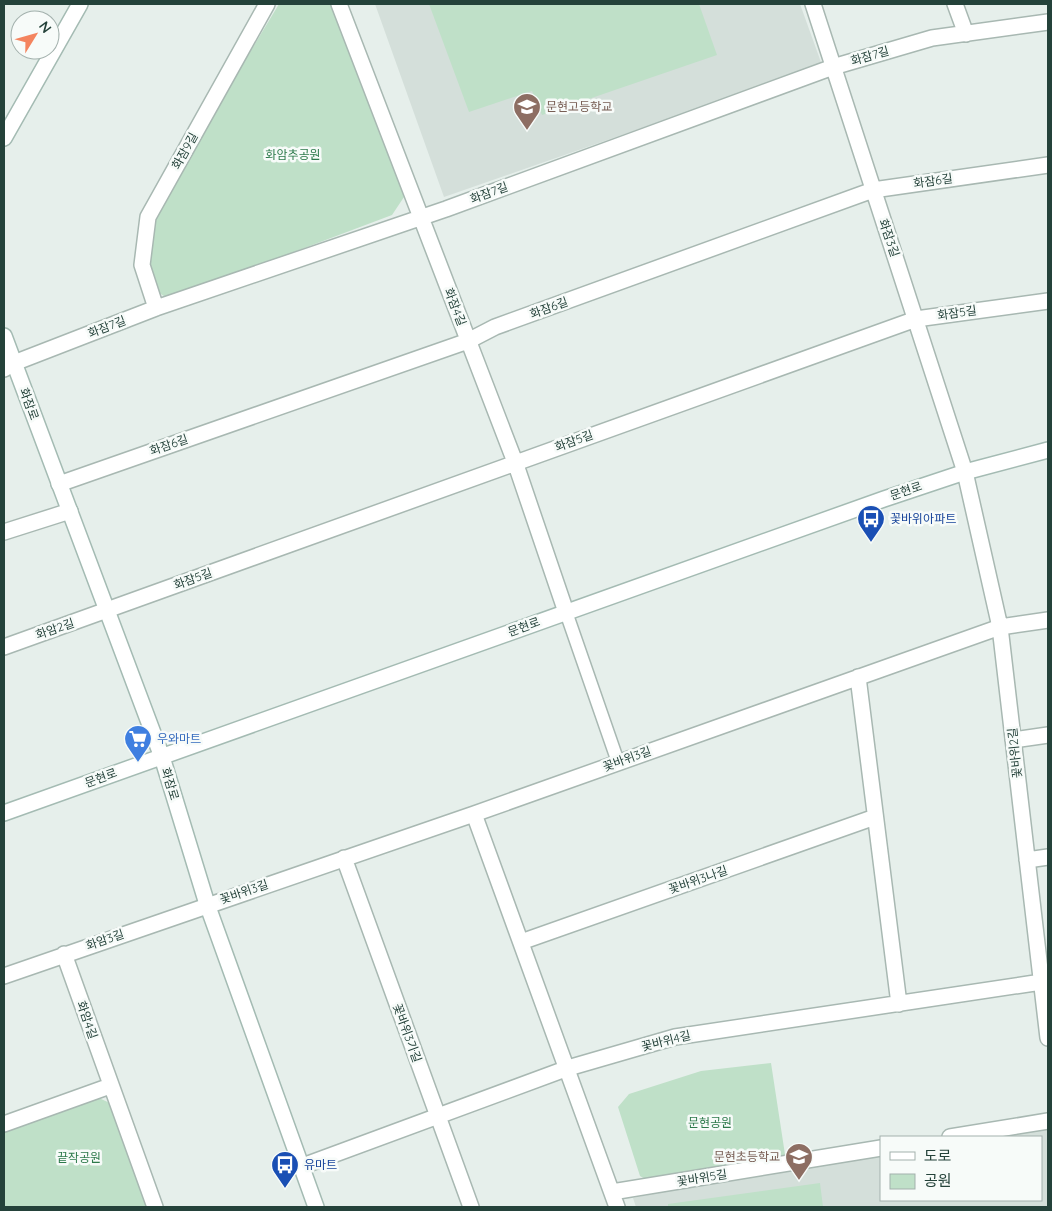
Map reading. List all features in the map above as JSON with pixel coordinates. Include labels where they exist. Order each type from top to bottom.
[{"type":"street","points":[[4,138],[80,4]]},
{"type":"street","name":"화잠9길","points":[[156,308],[142,265],[148,217],[267,4]]},
{"type":"street","name":"화잠4길","points":[[339,4],[515,462],[566,612]]},
{"type":"street","name":"화잠3길","points":[[812,4],[965,472]]},
{"type":"street","points":[[955,4],[966,34]]},
{"type":"street","name":"화잠7길","points":[[9,366],[156,308],[420,217],[833,67],[932,38],[1048,22]]},
{"type":"street","name":"화잠6길","points":[[59,484],[468,341],[495,327],[873,190],[1048,165]]},
{"type":"street","name":"화잠5길","points":[[106,611],[916,319],[1048,301]]},
{"type":"street","name":"화잠로","points":[[4,336],[9,366],[70,511],[162,757],[207,904],[300,1167],[316,1207]]},
{"type":"street","name":"문현로","points":[[4,813],[965,472],[1048,450]]},
{"type":"street","name":"꽃바위2길","points":[[965,472],[1000,626],[1027,860],[1044,982],[1048,1038]]},
{"type":"street","points":[[4,532],[70,511]]},
{"type":"street","name":"화암2길","points":[[4,647],[106,611]]},
{"type":"street","name":"꽃바위3길","points":[[207,904],[474,814],[1000,626],[1048,620]]},
{"type":"street","points":[[858,677],[899,1004]]},
{"type":"street","points":[[1013,740],[1048,735]]},
{"type":"street","points":[[474,814],[617,1207]]},
{"type":"street","name":"꽃바위3나길","points":[[522,942],[876,817]]},
{"type":"street","points":[[1027,860],[1048,857]]},
{"type":"street","name":"꽃바위3가길","points":[[344,858],[471,1207]]},
{"type":"street","name":"화암3길","points":[[4,976],[207,904]]},
{"type":"street","name":"화암4길","points":[[64,954],[155,1207]]},
{"type":"street","name":"꽃바위4길","points":[[300,1167],[568,1068],[675,1037],[1044,982]]},
{"type":"street","points":[[4,1124],[110,1086]]},
{"type":"street","points":[[956,1136],[1048,1121]]},
{"type":"street","name":"꽃바위5길","points":[[612,1192],[880,1148]]},
{"type":"lane","points":[[566,612],[618,762]]},
{"type":"shaded area","name":"문현고등학교","points":[[375,4],[800,4],[822,65],[444,197]]},
{"type":"shaded area","name":"문현초등학교","points":[[1048,1128],[1048,1207],[636,1207],[633,1198],[804,1164],[880,1153],[880,1201],[1042,1201],[1042,1136],[995,1136]]},
{"type":"green space","name":"화암추공원","points":[[279,4],[335,4],[404,197],[392,215],[169,299],[154,290],[140,235]]},
{"type":"green space","points":[[429,4],[699,4],[717,55],[542,115],[532,91],[469,112]]},
{"type":"green space","name":"문현공원","points":[[771,1063],[786,1161],[657,1186],[640,1176],[618,1107],[629,1094],[701,1071]]},
{"type":"green space","name":"끝작공원","points":[[99,1098],[114,1105],[148,1207],[4,1207],[4,1132]]},
{"type":"green space","points":[[820,1183],[823,1207],[668,1207],[668,1204]]},
{"type":"place","name":"문현고등학교","points":[[527,131]]},
{"type":"place","name":"꽃바위아파트","points":[[871,543]]},
{"type":"place","name":"우와마트","points":[[138,763]]},
{"type":"place","name":"문현초등학교","points":[[799,1181]]},
{"type":"place","name":"유마트","points":[[285,1189]]}]
